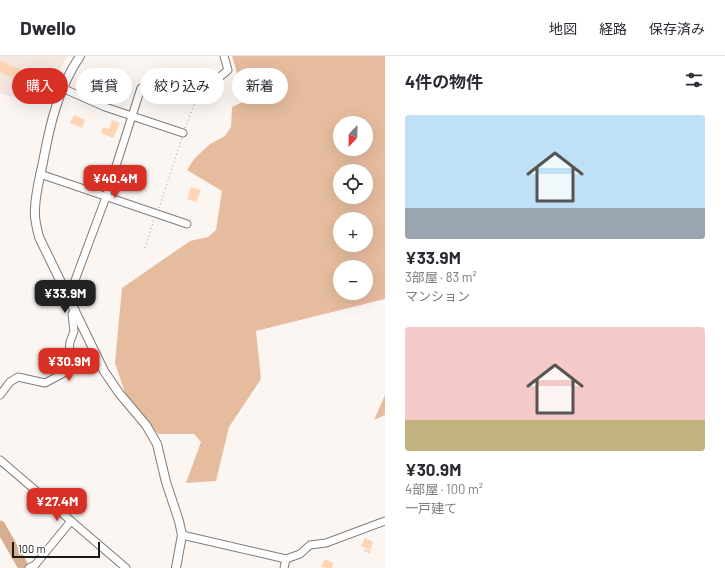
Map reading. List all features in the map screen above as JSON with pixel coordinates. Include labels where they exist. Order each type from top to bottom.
[{"type":"street","points":[[68,77],[80,56]]},
{"type":"street","points":[[224,56],[228,70],[224,73]]},
{"type":"street","points":[[68,90],[132,116],[183,133]]},
{"type":"street","points":[[68,299],[106,197],[140,91]]},
{"type":"street","points":[[56,104],[40,174],[35,221],[40,236],[68,299],[75,310],[111,383],[146,425],[157,444],[166,482],[182,534],[176,568]]},
{"type":"street","points":[[40,174],[187,224]]},
{"type":"street","points":[[0,395],[10,382],[18,377],[45,383],[67,370],[70,342],[74,331],[72,314],[75,310]]},
{"type":"street","points":[[0,460],[126,568]]},
{"type":"street","points":[[32,566],[71,521]]},
{"type":"street","points":[[182,534],[286,559],[300,554],[310,545],[326,543],[385,521]]},
{"type":"street","points":[[284,568],[286,559]]},
{"type":"path","points":[[145,248],[183,133],[194,104]]},
{"type":"shaded area","points":[[0,56],[67,56],[60,68],[12,68],[12,97],[0,93]]},
{"type":"shaded area","points":[[232,56],[385,56],[385,299],[256,331],[261,379],[229,427],[216,481],[186,483],[201,442],[194,434],[158,434],[125,393],[115,363],[122,288],[190,241],[208,237],[216,230],[222,191],[187,170],[194,159],[210,144],[225,136],[231,127],[232,107],[238,104],[288,104],[288,68],[235,68]]},
{"type":"shaded area","points":[[385,395],[385,415],[374,420]]},
{"type":"building","points":[[0,61],[17,68],[12,68],[12,77],[0,72]]},
{"type":"building","points":[[74,115],[85,120],[82,128],[70,123]]},
{"type":"building","points":[[112,120],[120,123],[113,138],[101,133],[103,127],[109,129]]},
{"type":"building","points":[[191,187],[201,190],[196,202],[187,199]]},
{"type":"building","points":[[42,286],[46,292],[42,294],[39,287]]},
{"type":"building","points":[[365,538],[373,542],[370,550],[361,546]]},
{"type":"building","points":[[365,549],[371,551],[370,554],[364,551]]},
{"type":"building","points":[[325,559],[333,563],[332,568],[321,567]]},
{"type":"waterway","points":[[0,526],[24,568]]}]
